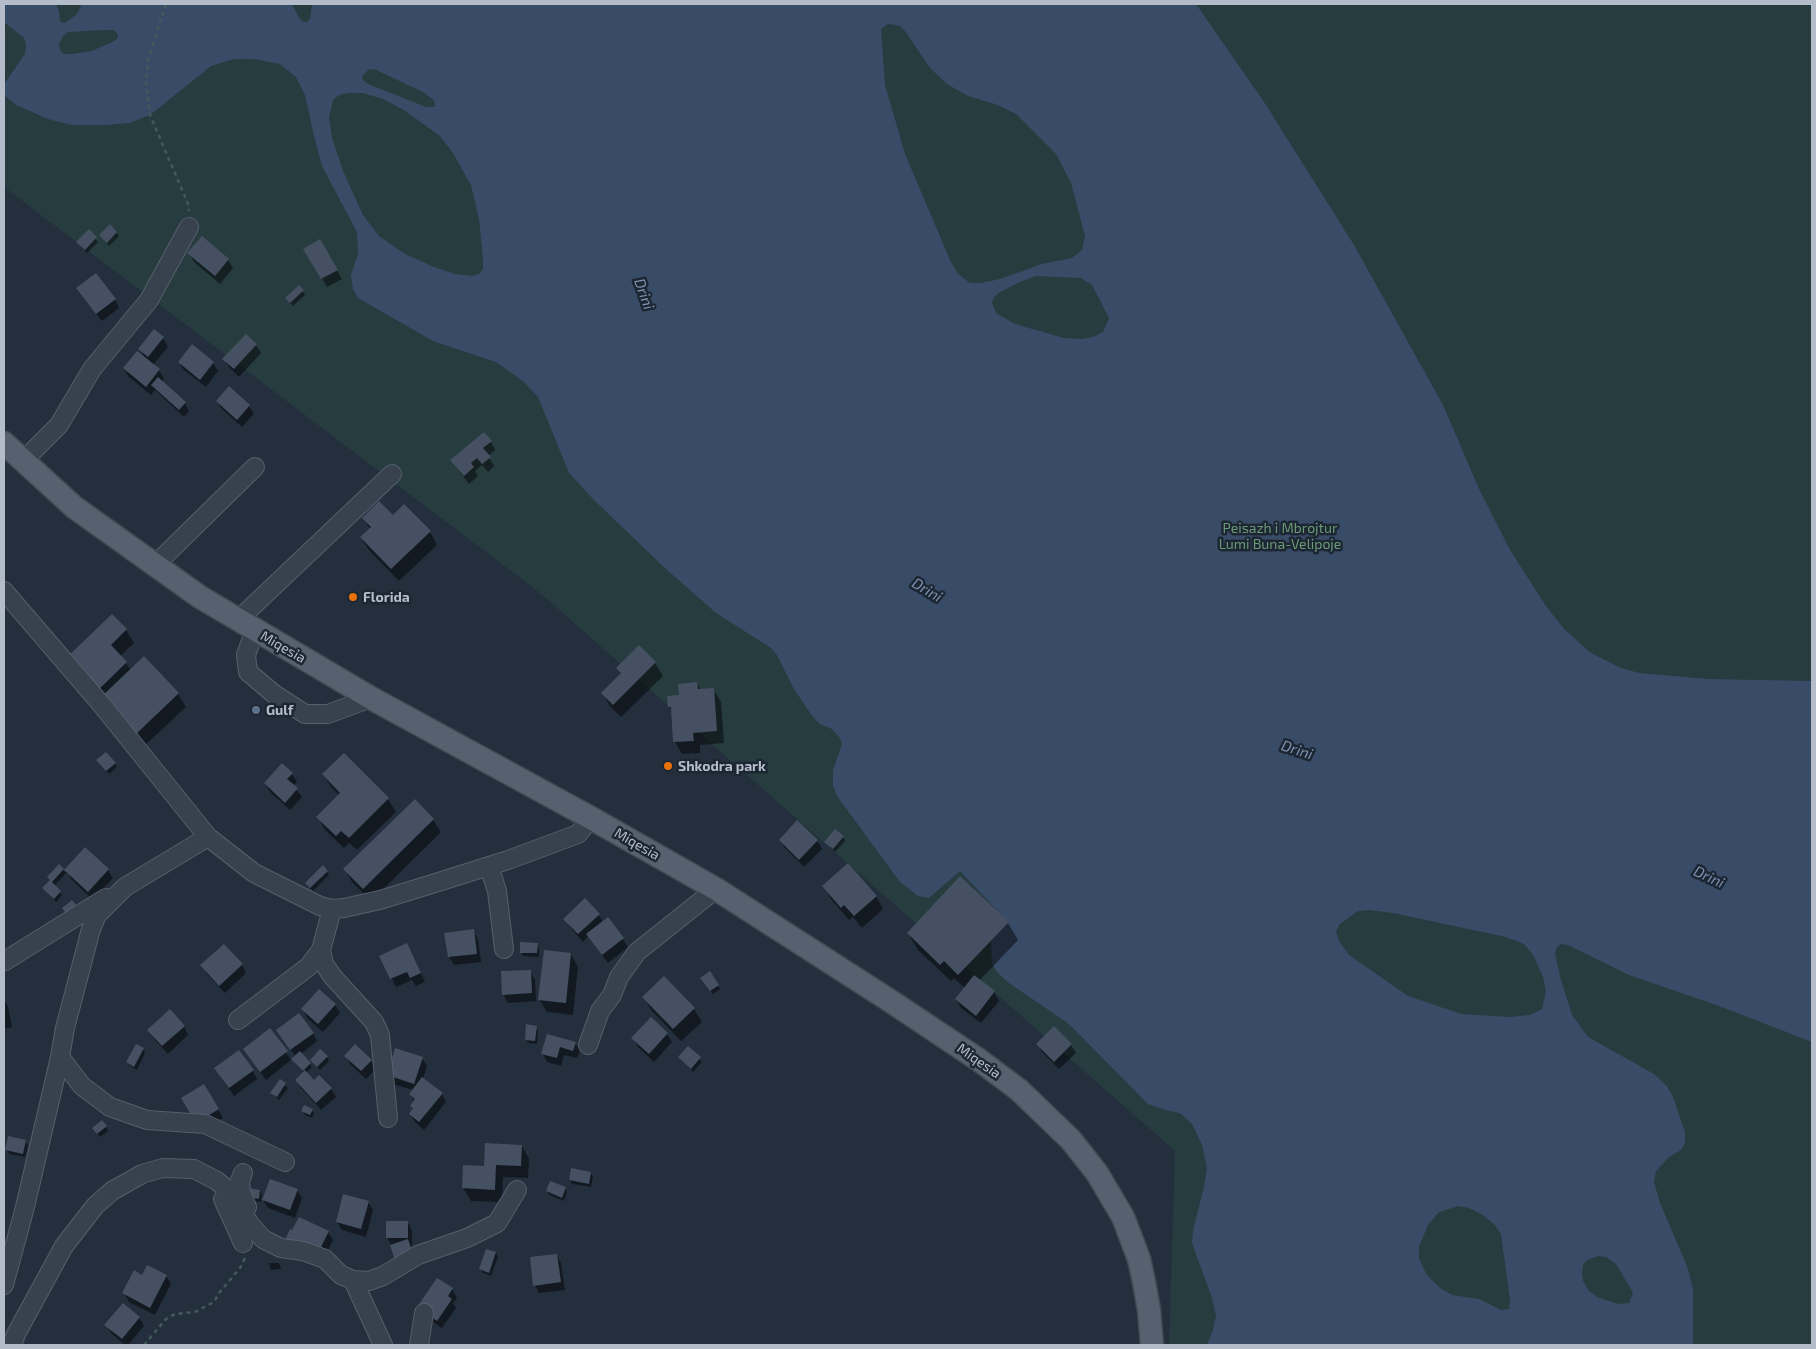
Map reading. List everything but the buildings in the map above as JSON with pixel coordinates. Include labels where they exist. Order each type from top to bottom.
[{"type":"main road","name":"Miqesia","points":[[4,443],[74,507],[200,597],[371,698],[591,818],[716,889],[980,1060],[1019,1090],[1071,1140],[1097,1173],[1123,1217],[1139,1259],[1149,1310],[1152,1345]]},
{"type":"street","points":[[23,461],[59,425],[92,369],[149,300],[189,227]]},
{"type":"street","points":[[155,565],[255,467]]},
{"type":"street","points":[[371,698],[328,714],[305,714],[274,694],[248,672],[246,625],[392,474]]},
{"type":"street","points":[[4,591],[101,704],[208,837],[254,872],[320,906],[332,909],[380,900],[490,866],[578,834],[591,818]]},
{"type":"street","points":[[5,962],[208,837]]},
{"type":"street","points":[[490,866],[497,891],[504,949]]},
{"type":"street","points":[[4,1285],[25,1207],[60,1057],[64,1028],[91,930],[97,915],[126,887]]},
{"type":"street","points":[[588,1045],[600,1011],[612,995],[619,977],[637,952],[716,889]]},
{"type":"street","points":[[238,1020],[308,967],[321,950],[332,909]]},
{"type":"street","points":[[321,950],[324,964],[332,977],[374,1022],[380,1035],[388,1118]]},
{"type":"street","points":[[60,1057],[82,1086],[110,1107],[147,1120],[205,1124],[285,1162]]},
{"type":"street","points":[[12,1345],[16,1334],[64,1246],[95,1206],[112,1192],[142,1174],[163,1168],[194,1169],[217,1181],[230,1192],[249,1222],[263,1239],[280,1248],[325,1259],[341,1275],[353,1280],[369,1281],[383,1276],[418,1255],[468,1238],[496,1222],[517,1190]]},
{"type":"street","points":[[244,1173],[240,1181],[241,1192],[250,1217],[263,1239]]},
{"type":"street","points":[[203,1174],[220,1192],[243,1243]]},
{"type":"street","points":[[353,1280],[383,1345]]},
{"type":"street","points":[[419,1345],[424,1313]]},
{"type":"path","points":[[166,4],[148,60],[146,82],[150,115],[189,206],[189,227]]},
{"type":"path","points":[[144,1345],[166,1319],[175,1314],[195,1312],[214,1302],[245,1259],[243,1243]]},
{"type":"green space","name":"Peisazh i Mbrojtur Lumi Buna-Velipoje","points":[[4,4],[1812,4],[1812,1345],[1169,1345],[1175,1151],[540,593],[4,187]]},
{"type":"water","name":"Peisazh i Mbrojtur Lumi Buna-Velipoje","points":[[4,4],[56,4],[60,22],[65,23],[77,14],[81,4],[292,4],[299,18],[303,22],[307,22],[310,19],[312,4],[1196,4],[1264,102],[1354,245],[1443,405],[1479,489],[1510,550],[1546,606],[1564,629],[1591,653],[1621,668],[1639,673],[1708,679],[1812,681],[1812,1042],[1719,1006],[1629,975],[1568,945],[1561,944],[1557,947],[1555,954],[1572,1015],[1588,1037],[1654,1074],[1667,1086],[1673,1097],[1685,1132],[1685,1142],[1681,1150],[1669,1157],[1656,1171],[1654,1182],[1660,1203],[1687,1266],[1693,1289],[1693,1345],[1207,1345],[1216,1315],[1212,1298],[1192,1243],[1193,1230],[1207,1168],[1202,1145],[1192,1124],[1180,1113],[1148,1104],[1069,1024],[1009,983],[998,973],[992,964],[991,943],[992,939],[1008,922],[960,871],[929,898],[918,896],[900,882],[837,796],[833,786],[833,770],[842,744],[840,738],[832,729],[820,724],[813,717],[794,689],[777,655],[771,648],[716,613],[666,569],[594,500],[569,473],[538,397],[524,382],[496,362],[433,341],[358,298],[353,289],[351,276],[358,253],[357,232],[322,166],[305,95],[296,77],[280,64],[254,59],[234,59],[211,66],[150,115],[129,123],[71,125],[48,119],[16,105],[4,95],[4,84],[25,54],[26,45],[24,38],[4,22]],"holes":[[[891,24],[900,26],[930,68],[947,84],[968,96],[998,105],[1016,114],[1056,154],[1071,183],[1085,236],[1082,250],[1072,258],[1042,264],[1000,279],[981,283],[970,283],[958,274],[950,260],[905,154],[885,85],[881,29]],[[114,30],[118,37],[116,40],[92,51],[63,54],[59,44],[63,36],[68,32]],[[374,69],[423,92],[434,100],[435,107],[426,107],[368,84],[363,80],[362,76],[368,70]],[[348,93],[363,93],[383,99],[404,110],[440,136],[453,153],[471,185],[479,219],[483,258],[483,269],[479,274],[473,276],[455,274],[434,267],[405,254],[379,236],[363,215],[343,171],[332,138],[329,117],[333,100],[339,95]],[[1036,276],[1081,278],[1092,285],[1109,318],[1103,332],[1093,337],[1082,339],[1064,338],[1015,324],[996,313],[992,303],[994,297],[1000,292]],[[1369,910],[1393,913],[1506,937],[1524,944],[1533,955],[1543,977],[1546,991],[1542,1009],[1530,1015],[1509,1017],[1461,1014],[1408,996],[1349,955],[1339,941],[1336,931],[1340,924],[1358,911]],[[1458,1206],[1469,1208],[1494,1224],[1501,1234],[1510,1300],[1509,1309],[1501,1310],[1479,1299],[1452,1295],[1440,1288],[1427,1275],[1419,1259],[1419,1247],[1428,1225],[1439,1212]],[[1598,1256],[1606,1257],[1615,1263],[1633,1293],[1629,1303],[1618,1304],[1597,1297],[1589,1291],[1583,1281],[1583,1265],[1587,1260]]]},
{"type":"place","name":"Florida","points":[[353,597]]},
{"type":"place","name":"Gulf","points":[[256,710]]},
{"type":"place","name":"Shkodra park","points":[[668,766]]},
{"type":"water label","name":"Drini","points":[[644,294]]},
{"type":"water label","name":"Drini","points":[[927,590]]},
{"type":"water label","name":"Drini","points":[[1297,750]]},
{"type":"water label","name":"Drini","points":[[1709,877]]}]
